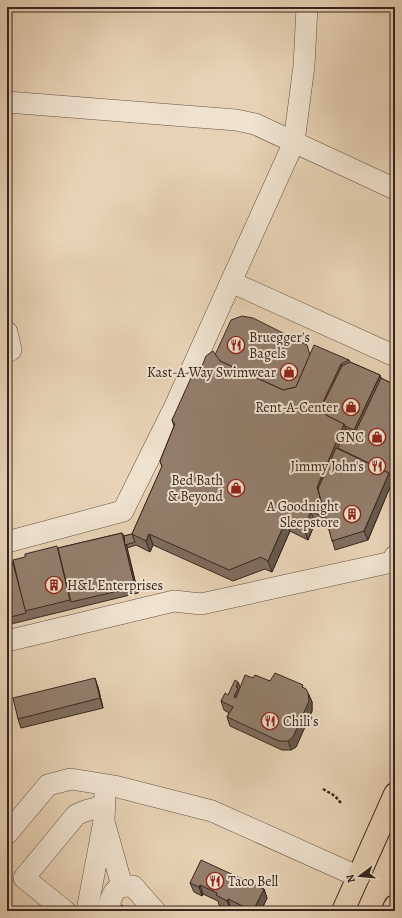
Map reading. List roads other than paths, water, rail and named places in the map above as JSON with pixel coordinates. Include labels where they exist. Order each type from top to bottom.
[{"type":"highway","points":[[343,911],[395,794]]},
{"type":"highway","points":[[393,911],[395,906]]},
{"type":"lane","points":[[7,542],[123,511],[175,406],[294,142],[304,66],[307,7]]},
{"type":"lane","points":[[7,102],[236,120],[255,124],[395,189]]},
{"type":"lane","points":[[231,282],[393,349]]},
{"type":"lane","points":[[7,332],[11,350],[7,352]]},
{"type":"lane","points":[[7,641],[174,601],[201,604],[392,562],[395,556]]},
{"type":"lane","points":[[7,834],[48,785],[71,779],[106,784],[212,811],[359,877]]},
{"type":"lane","points":[[86,911],[104,813],[106,784]]},
{"type":"lane","points":[[65,911],[24,878],[76,815],[85,810],[104,813]]},
{"type":"lane","points":[[104,813],[122,886]]},
{"type":"lane","points":[[112,911],[109,905],[113,893],[122,886],[133,886],[156,911]]},
{"type":"place","name":"Bruegger's Bagels","points":[[236,345]]},
{"type":"place","name":"Kast-A-Way Swimwear","points":[[289,372]]},
{"type":"place","name":"Rent-A-Center","points":[[351,407]]},
{"type":"place","name":"GNC","points":[[377,437]]},
{"type":"place","name":"Jimmy John's","points":[[377,466]]},
{"type":"place","name":"Bed Bath & Beyond","points":[[236,488]]},
{"type":"place","name":"A Goodnight Sleepstore","points":[[352,514]]},
{"type":"place","name":"H&L Enterprises","points":[[54,585]]},
{"type":"place","name":"Chili's","points":[[270,721]]},
{"type":"place","name":"Taco Bell","points":[[215,881]]}]
